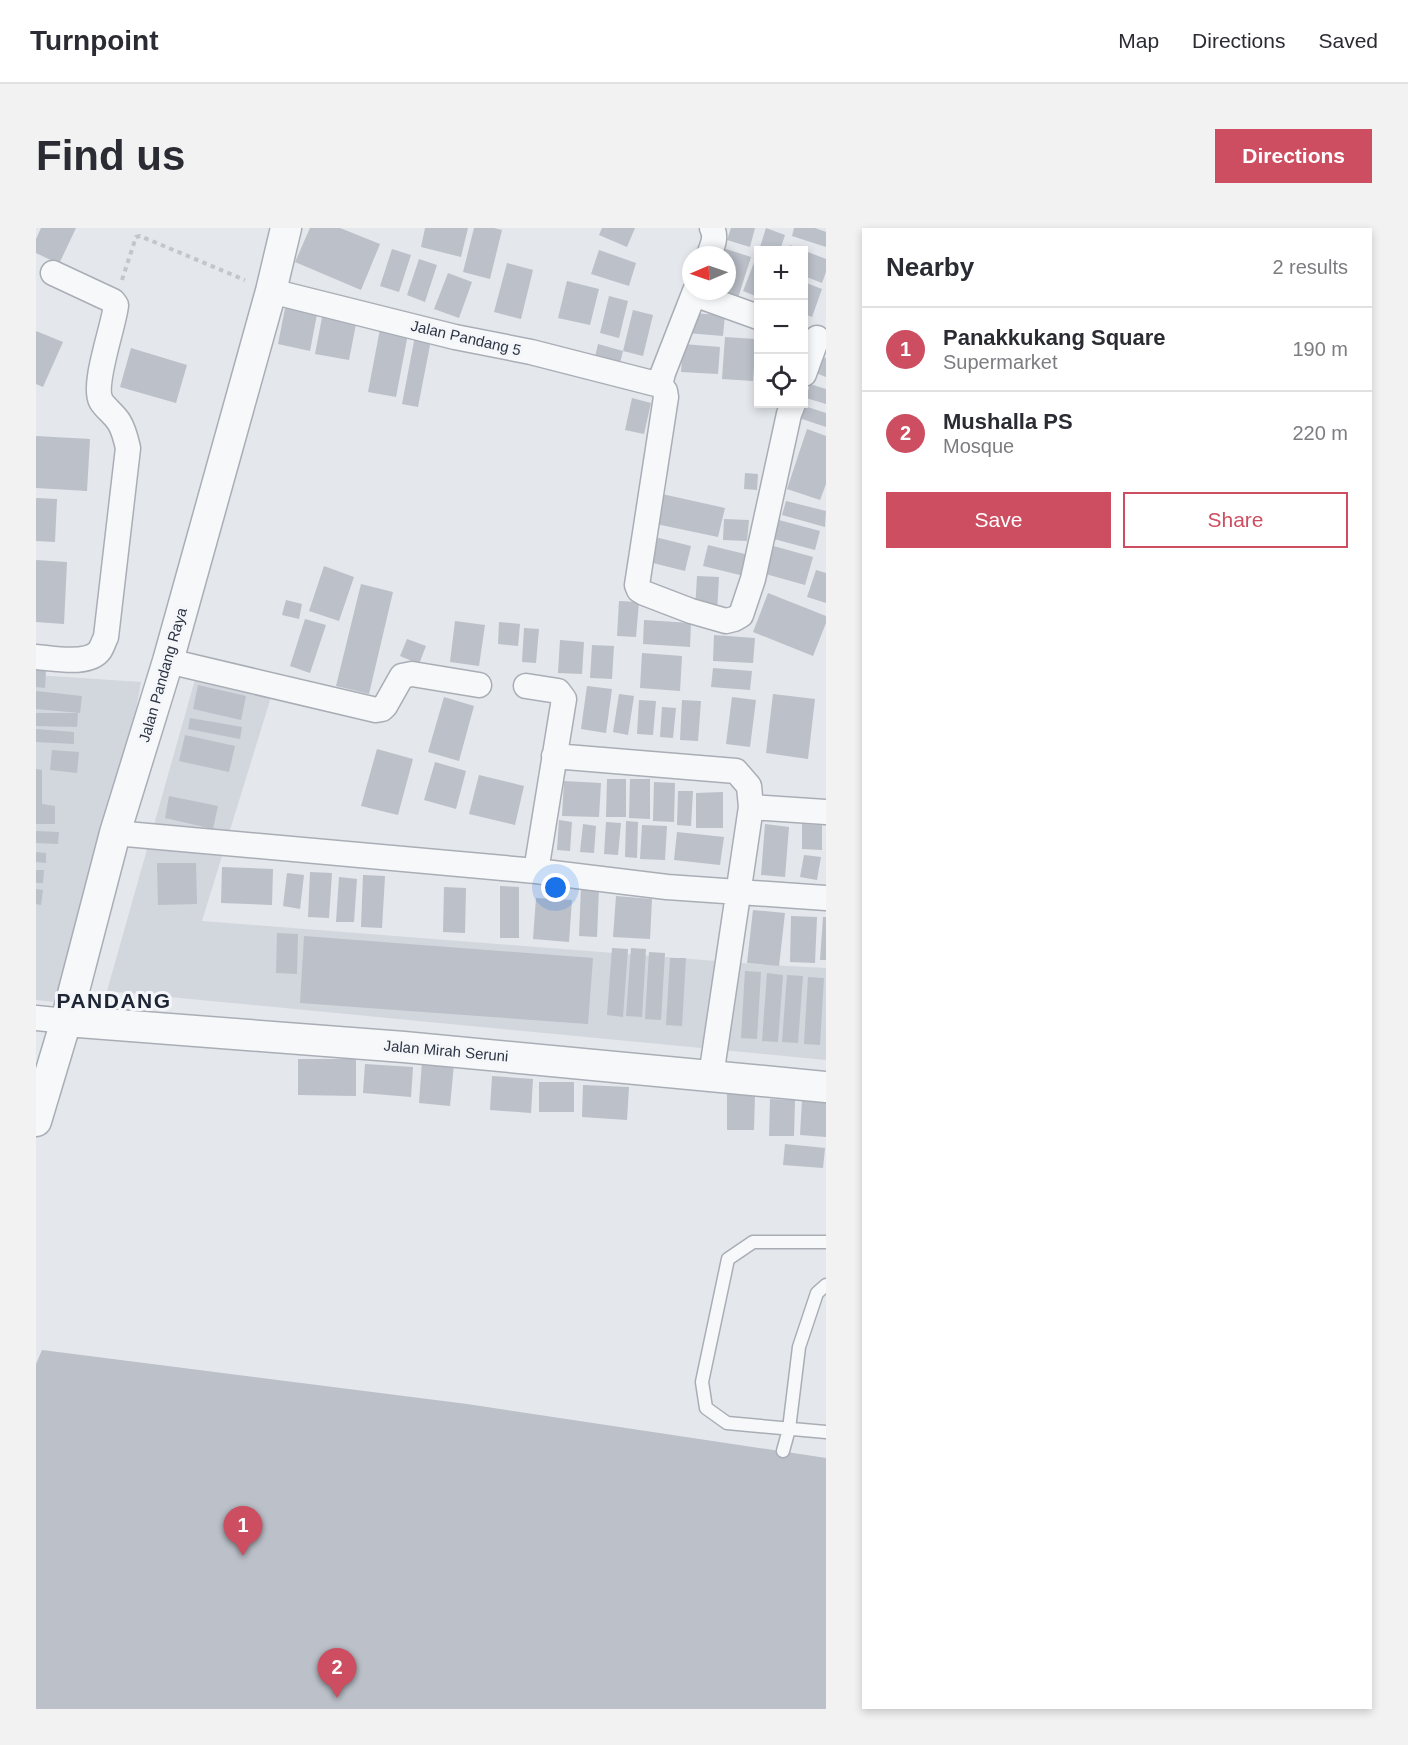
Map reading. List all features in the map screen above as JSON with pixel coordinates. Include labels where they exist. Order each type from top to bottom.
[{"type":"street","name":"Jalan Pandang Raya","points":[[36,1120],[66,1022],[115,833],[168,662],[271,291],[286,228]]},
{"type":"street","points":[[712,228],[714,240],[712,246]]},
{"type":"street","points":[[36,657],[80,660],[90,659],[100,651],[106,637],[128,448],[124,432],[118,421],[100,400],[99,390],[115,303],[113,300],[53,273]]},
{"type":"street","name":"Jalan Pandang 5","points":[[271,291],[660,385]]},
{"type":"street","points":[[691,300],[660,385],[666,397],[637,585],[639,590],[691,611],[726,621],[741,615],[753,579],[791,408]]},
{"type":"street","points":[[715,300],[754,315]]},
{"type":"street","points":[[808,362],[816,338]]},
{"type":"street","points":[[168,662],[376,710],[385,706],[402,676],[411,674],[479,685]]},
{"type":"street","points":[[526,686],[558,691],[564,699],[536,871]]},
{"type":"street","points":[[554,756],[736,771],[749,786],[751,807],[711,1076]]},
{"type":"street","points":[[751,807],[826,812]]},
{"type":"street","points":[[115,833],[536,871],[667,887],[826,898]]},
{"type":"street","points":[[36,1018],[66,1022]]},
{"type":"street","name":"Jalan Mirah Seruni","points":[[66,1022],[404,1047],[826,1087]]},
{"type":"lane","points":[[826,1242],[753,1242],[728,1259],[702,1382],[706,1408],[727,1423],[826,1432]]},
{"type":"lane","points":[[783,1451],[789,1429],[799,1347],[817,1293],[826,1285]]},
{"type":"path","points":[[115,303],[138,236],[271,291]]},
{"type":"shaded area","points":[[36,675],[141,682],[122,785],[64,1003],[36,1000]]},
{"type":"shaded area","points":[[196,676],[271,697],[202,921],[826,968],[826,1060],[107,991]]},
{"type":"building","points":[[41,228],[76,228],[59,264],[36,253],[36,239]]},
{"type":"building","points":[[310,228],[340,228],[380,244],[361,290],[295,262]]},
{"type":"building","points":[[425,228],[468,228],[461,257],[421,247]]},
{"type":"building","points":[[474,228],[502,230],[490,279],[463,272]]},
{"type":"building","points":[[602,228],[635,228],[627,247],[599,235]]},
{"type":"building","points":[[731,228],[755,228],[750,247],[727,240]]},
{"type":"building","points":[[766,228],[785,235],[781,246],[760,246]]},
{"type":"building","points":[[794,228],[815,228],[826,232],[826,247],[792,236]]},
{"type":"building","points":[[392,249],[411,255],[399,292],[380,286]]},
{"type":"building","points":[[599,250],[636,263],[629,286],[591,274]]},
{"type":"building","points":[[736,252],[751,257],[737,301],[734,300]]},
{"type":"building","points":[[808,252],[826,259],[826,272],[822,283],[808,278]]},
{"type":"building","points":[[419,259],[437,265],[425,302],[407,295]]},
{"type":"building","points":[[507,263],[533,270],[521,319],[494,312]]},
{"type":"building","points":[[754,263],[754,295],[743,291]]},
{"type":"building","points":[[448,273],[472,282],[459,318],[434,309]]},
{"type":"building","points":[[567,281],[599,289],[590,325],[558,318]]},
{"type":"building","points":[[808,284],[822,289],[812,317],[808,316]]},
{"type":"building","points":[[609,296],[628,301],[619,338],[600,333]]},
{"type":"building","points":[[286,303],[318,309],[310,351],[278,344]]},
{"type":"building","points":[[324,307],[358,314],[349,360],[315,354]]},
{"type":"building","points":[[633,310],[653,315],[643,356],[623,351]]},
{"type":"building","points":[[689,313],[725,315],[723,336],[687,333]]},
{"type":"building","points":[[380,329],[408,334],[396,397],[368,392]]},
{"type":"building","points":[[36,331],[63,342],[43,387],[36,384]]},
{"type":"building","points":[[415,336],[431,340],[418,407],[402,404]]},
{"type":"building","points":[[725,337],[754,339],[753,381],[722,379]]},
{"type":"building","points":[[598,344],[623,351],[620,363],[595,357]]},
{"type":"building","points":[[683,344],[720,347],[718,374],[681,372]]},
{"type":"building","points":[[131,348],[187,365],[176,403],[120,387]]},
{"type":"building","points":[[819,356],[826,358],[826,377],[813,372]]},
{"type":"building","points":[[810,384],[826,389],[826,404],[808,399]]},
{"type":"building","points":[[632,398],[651,403],[644,434],[625,430]]},
{"type":"building","points":[[808,407],[826,413],[826,427],[793,416],[796,408]]},
{"type":"building","points":[[807,429],[826,436],[826,484],[820,500],[787,489]]},
{"type":"building","points":[[36,436],[90,439],[87,491],[36,488]]},
{"type":"building","points":[[745,473],[758,474],[757,490],[744,489]]},
{"type":"building","points":[[662,494],[725,508],[718,537],[656,524]]},
{"type":"building","points":[[36,498],[57,499],[55,542],[36,541]]},
{"type":"building","points":[[786,501],[826,511],[825,527],[782,515]]},
{"type":"building","points":[[724,519],[749,520],[747,541],[723,540]]},
{"type":"building","points":[[779,520],[820,531],[815,550],[774,539]]},
{"type":"building","points":[[655,537],[691,546],[685,571],[649,562]]},
{"type":"building","points":[[708,545],[749,555],[744,576],[703,566]]},
{"type":"building","points":[[770,545],[813,557],[805,585],[762,573]]},
{"type":"building","points":[[36,560],[67,562],[64,624],[36,622]]},
{"type":"building","points":[[324,566],[354,577],[339,621],[309,611]]},
{"type":"building","points":[[816,570],[826,573],[826,603],[807,597]]},
{"type":"building","points":[[697,576],[719,577],[717,612],[695,611]]},
{"type":"building","points":[[361,584],[393,592],[369,694],[336,686]]},
{"type":"building","points":[[768,593],[826,616],[826,623],[813,656],[753,632]]},
{"type":"building","points":[[286,600],[302,604],[299,619],[282,615]]},
{"type":"building","points":[[619,601],[639,602],[636,637],[617,636]]},
{"type":"building","points":[[305,619],[326,625],[310,673],[290,666]]},
{"type":"building","points":[[644,620],[691,623],[690,647],[643,644]]},
{"type":"building","points":[[455,621],[485,625],[479,666],[450,662]]},
{"type":"building","points":[[499,622],[520,624],[518,646],[498,644]]},
{"type":"building","points":[[524,628],[539,629],[536,663],[522,662]]},
{"type":"building","points":[[714,635],[755,638],[753,663],[713,661]]},
{"type":"building","points":[[407,639],[426,646],[419,664],[400,656]]},
{"type":"building","points":[[560,640],[584,642],[582,674],[558,673]]},
{"type":"building","points":[[592,645],[614,646],[612,679],[590,678]]},
{"type":"building","points":[[642,653],[682,656],[680,691],[640,688]]},
{"type":"building","points":[[713,668],[752,671],[750,690],[711,687]]},
{"type":"building","points":[[36,670],[46,670],[45,688],[36,687]]},
{"type":"building","points":[[198,685],[246,696],[241,720],[193,709]]},
{"type":"building","points":[[587,686],[612,689],[606,733],[581,729]]},
{"type":"building","points":[[36,691],[82,696],[80,713],[36,709]]},
{"type":"building","points":[[619,694],[634,696],[628,735],[613,732]]},
{"type":"building","points":[[773,694],[815,699],[808,759],[766,753]]},
{"type":"building","points":[[444,697],[474,706],[459,761],[428,752]]},
{"type":"building","points":[[732,697],[756,700],[750,747],[726,744]]},
{"type":"building","points":[[639,700],[656,701],[653,735],[637,734]]},
{"type":"building","points":[[682,700],[701,701],[698,741],[680,740]]},
{"type":"building","points":[[662,707],[676,708],[673,738],[660,737]]},
{"type":"building","points":[[36,713],[78,713],[77,727],[36,726]]},
{"type":"building","points":[[190,718],[242,727],[240,739],[188,729]]},
{"type":"building","points":[[36,729],[74,732],[74,744],[36,742]]},
{"type":"building","points":[[185,735],[235,746],[229,772],[179,761]]},
{"type":"building","points":[[377,749],[413,759],[398,815],[361,806]]},
{"type":"building","points":[[52,750],[79,752],[77,773],[50,770]]},
{"type":"building","points":[[435,762],[466,771],[456,809],[424,800]]},
{"type":"building","points":[[36,769],[42,770],[42,804],[55,806],[55,824],[36,824]]},
{"type":"building","points":[[479,775],[524,786],[515,825],[469,814]]},
{"type":"building","points":[[607,779],[626,779],[626,817],[606,817]]},
{"type":"building","points":[[630,779],[650,779],[650,819],[629,818]]},
{"type":"building","points":[[564,781],[601,783],[599,817],[562,816]]},
{"type":"building","points":[[654,782],[675,783],[674,822],[653,821]]},
{"type":"building","points":[[678,791],[693,791],[691,826],[677,825]]},
{"type":"building","points":[[723,792],[723,828],[696,828],[696,793]]},
{"type":"building","points":[[169,796],[218,806],[213,829],[165,818]]},
{"type":"building","points":[[559,820],[572,822],[570,851],[557,850]]},
{"type":"building","points":[[626,821],[638,822],[637,858],[625,857]]},
{"type":"building","points":[[606,822],[621,823],[618,855],[604,854]]},
{"type":"building","points":[[583,824],[596,826],[594,853],[580,852]]},
{"type":"building","points":[[765,824],[789,827],[785,877],[761,875]]},
{"type":"building","points":[[802,824],[822,825],[822,850],[802,849]]},
{"type":"building","points":[[642,825],[667,826],[665,860],[640,859]]},
{"type":"building","points":[[36,831],[59,832],[58,844],[36,843]]},
{"type":"building","points":[[677,832],[724,837],[720,865],[674,860]]},
{"type":"building","points":[[36,852],[46,853],[46,863],[36,862]]},
{"type":"building","points":[[804,855],[821,857],[817,880],[800,877]]},
{"type":"building","points":[[157,863],[196,863],[197,904],[158,905]]},
{"type":"building","points":[[222,867],[273,869],[272,905],[221,903]]},
{"type":"building","points":[[36,870],[44,870],[43,883],[36,883]]},
{"type":"building","points":[[310,872],[332,873],[329,918],[308,917]]},
{"type":"building","points":[[287,873],[304,875],[300,909],[283,906]]},
{"type":"building","points":[[363,875],[385,876],[382,928],[361,927]]},
{"type":"building","points":[[339,877],[357,879],[354,922],[336,922]]},
{"type":"building","points":[[500,886],[519,887],[519,938],[500,938]]},
{"type":"building","points":[[444,887],[466,888],[465,933],[443,932]]},
{"type":"building","points":[[581,887],[599,888],[597,937],[579,936]]},
{"type":"building","points":[[36,889],[43,890],[41,905],[36,904]]},
{"type":"building","points":[[616,896],[652,899],[650,939],[613,937]]},
{"type":"building","points":[[536,898],[572,900],[569,942],[533,939]]},
{"type":"building","points":[[753,910],[785,913],[779,966],[747,963]]},
{"type":"building","points":[[791,916],[817,917],[815,963],[790,962]]},
{"type":"building","points":[[823,917],[826,917],[826,960],[820,960]]},
{"type":"building","points":[[277,933],[298,934],[297,974],[276,973]]},
{"type":"building","points":[[304,936],[593,958],[588,1024],[300,1003]]},
{"type":"building","points":[[612,948],[628,949],[623,1017],[607,1015]]},
{"type":"building","points":[[631,948],[646,949],[642,1017],[626,1016]]},
{"type":"building","points":[[649,952],[665,953],[661,1020],[645,1019]]},
{"type":"building","points":[[670,958],[686,958],[682,1026],[666,1025]]},
{"type":"building","points":[[745,971],[761,972],[757,1039],[741,1038]]},
{"type":"building","points":[[767,973],[783,975],[778,1042],[762,1041]]},
{"type":"building","points":[[787,975],[803,976],[798,1043],[782,1042]]},
{"type":"building","points":[[808,977],[824,978],[820,1045],[804,1044]]},
{"type":"building","points":[[298,1059],[356,1059],[356,1096],[298,1095]]},
{"type":"building","points":[[422,1061],[454,1064],[450,1106],[419,1103]]},
{"type":"building","points":[[365,1064],[413,1067],[411,1097],[363,1093]]},
{"type":"building","points":[[492,1076],[533,1079],[531,1113],[490,1110]]},
{"type":"building","points":[[539,1082],[574,1082],[574,1112],[539,1112]]},
{"type":"building","points":[[583,1085],[629,1087],[627,1120],[582,1117]]},
{"type":"building","points":[[727,1094],[755,1094],[754,1130],[727,1130]]},
{"type":"building","points":[[770,1099],[795,1100],[794,1136],[769,1136]]},
{"type":"building","points":[[802,1100],[826,1102],[826,1137],[800,1135]]},
{"type":"building","points":[[785,1144],[825,1148],[823,1168],[783,1165]]},
{"type":"building","points":[[42,1350],[467,1404],[826,1458],[826,1709],[36,1709],[36,1364]]},
{"type":"place","name":"Panakkukang Square","points":[[243,1556]]},
{"type":"place","name":"Mushalla PS","points":[[337,1698]]},
{"type":"district","name":"PANDANG","points":[[114,1001]]}]
